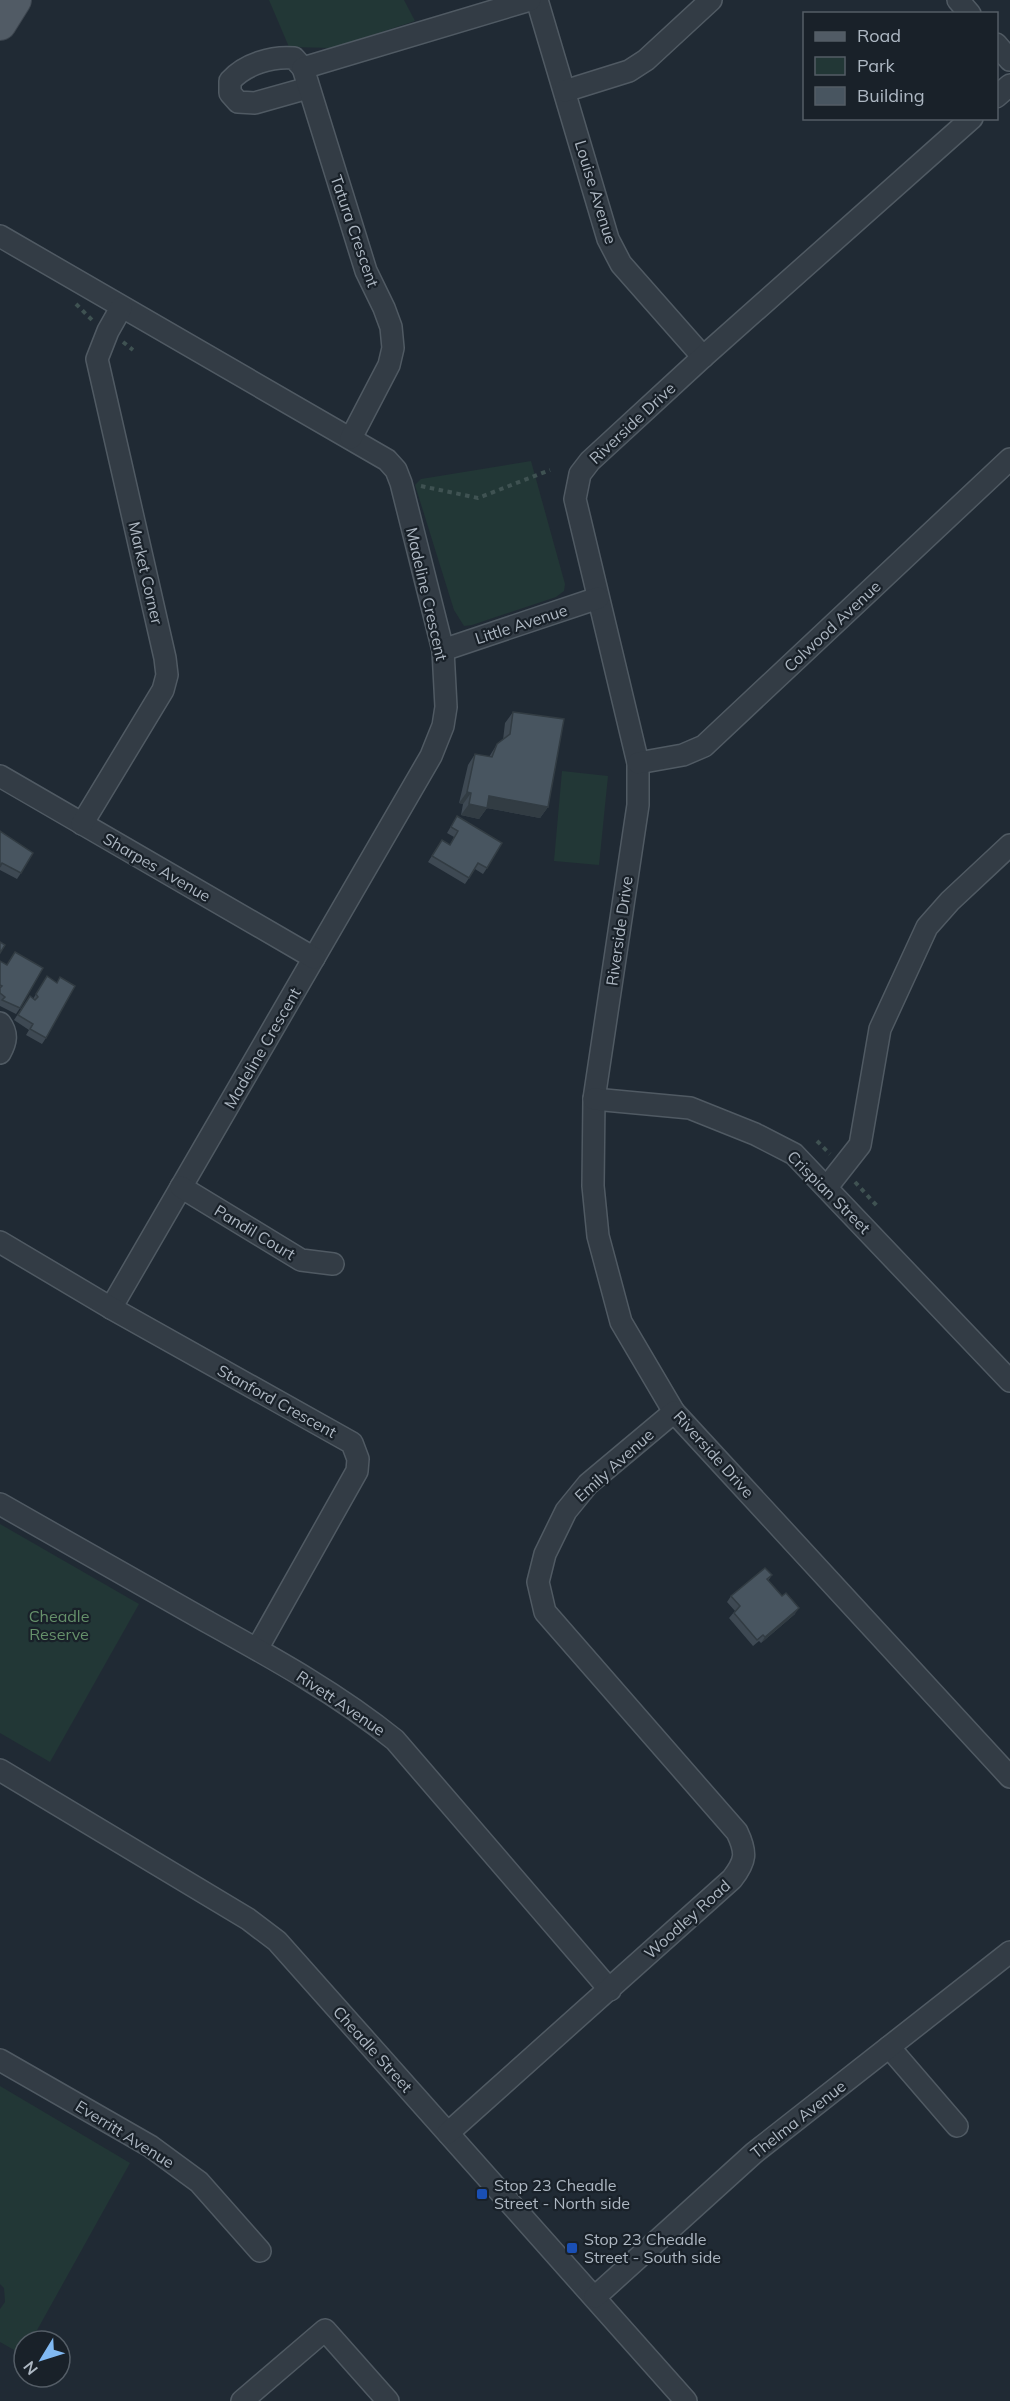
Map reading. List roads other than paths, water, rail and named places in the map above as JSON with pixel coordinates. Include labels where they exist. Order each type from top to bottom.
[{"type":"main road","points":[[0,24],[15,0]]},
{"type":"street","name":"Tatura Crescent","points":[[351,438],[389,365],[393,348],[391,327],[366,271],[305,78],[530,0]]},
{"type":"street","name":"Louise Avenue","points":[[537,0],[608,239],[621,264],[703,357]]},
{"type":"street","points":[[565,91],[629,71],[646,60],[711,0]]},
{"type":"street","points":[[958,0],[968,12]]},
{"type":"street","points":[[998,46],[1010,60]]},
{"type":"street","points":[[998,95],[1010,85]]},
{"type":"street","name":"Riverside Drive","points":[[970,120],[590,460],[580,474],[575,499],[638,763],[638,805],[594,1099],[593,1186],[598,1236],[621,1322],[674,1412],[1010,1778]]},
{"type":"street","name":"Madeline Crescent","points":[[0,236],[387,460],[396,470],[402,488],[443,650],[446,707],[443,726],[431,756],[111,1308]]},
{"type":"street","name":"Market Corner","points":[[82,824],[163,690],[167,675],[97,359],[108,330],[121,308]]},
{"type":"street","name":"Colwood Avenue","points":[[638,763],[683,755],[704,746],[1010,459]]},
{"type":"street","name":"Little Avenue","points":[[443,650],[598,598]]},
{"type":"street","name":"Sharpes Avenue","points":[[0,776],[314,958]]},
{"type":"street","points":[[827,1187],[860,1145],[880,1029],[927,927],[950,901],[1010,845]]},
{"type":"street","points":[[0,1023],[5,1031],[6,1042],[0,1053]]},
{"type":"street","name":"Crispian Street","points":[[594,1099],[690,1108],[755,1134],[794,1154],[1010,1381]]},
{"type":"street","name":"Pandil Court","points":[[181,1187],[301,1260],[333,1264]]},
{"type":"street","name":"Stanford Crescent","points":[[0,1242],[111,1308],[352,1443],[358,1459],[357,1471],[257,1649]]},
{"type":"street","name":"Emily Avenue","points":[[545,1554],[566,1511],[588,1484],[674,1412]]},
{"type":"street","name":"Rivett Avenue","points":[[0,1504],[257,1649],[343,1701],[395,1740],[610,1990]]},
{"type":"street","name":"Woodley Road","points":[[448,2133],[732,1879],[740,1869],[745,1857],[743,1844],[737,1832],[545,1612],[538,1582],[545,1554]]},
{"type":"street","name":"Cheadle Street","points":[[0,1770],[248,1919],[277,1941],[686,2401]]},
{"type":"street","name":"Thelma Avenue","points":[[595,2297],[754,2153],[1010,1952]]},
{"type":"street","points":[[889,2047],[957,2126]]},
{"type":"street","name":"Everritt Avenue","points":[[0,2060],[150,2146],[199,2182],[260,2251]]},
{"type":"street","points":[[242,2401],[325,2330],[388,2401]]},
{"type":"place","name":"Stop 23 Cheadle Street - North side","points":[[482,2194]]},
{"type":"place","name":"Stop 23 Cheadle Street - South side","points":[[572,2248]]},
{"type":"park label","name":"Cheadle Reserve","points":[[59,1625]]}]
